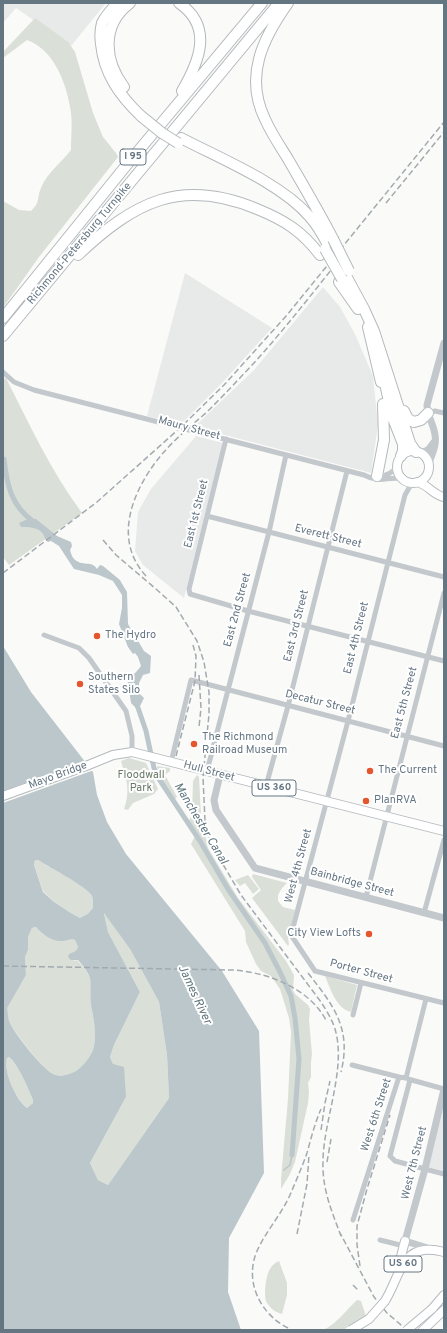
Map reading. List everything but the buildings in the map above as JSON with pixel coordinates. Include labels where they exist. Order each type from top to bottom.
[{"type":"highway","points":[[117,3],[105,17],[101,26],[100,41],[106,69],[116,87],[126,101],[162,126],[180,141],[254,176],[283,194],[310,216],[326,247],[368,315],[392,383],[410,443],[418,452]]},
{"type":"highway","points":[[130,3],[119,14],[111,30],[109,42],[110,56],[112,65],[121,82],[144,114]]},
{"type":"highway","points":[[141,147],[182,93],[192,74],[200,52],[200,35],[197,23],[189,11],[179,3]]},
{"type":"highway","name":"Richmond-Petersburg Turnpike","points":[[5,316],[141,147],[262,3]]},
{"type":"highway","name":"Richmond-Petersburg Turnpike","points":[[3,336],[279,3]]},
{"type":"highway","points":[[288,3],[271,30],[259,58],[256,75],[258,101],[268,127],[309,194],[326,247]]},
{"type":"highway","points":[[30,304],[78,255],[114,224],[128,214],[150,203],[178,196],[193,194],[217,197],[250,206],[277,217],[295,228],[308,240],[326,247]]},
{"type":"highway","points":[[344,277],[358,309],[368,327],[381,369],[392,416],[403,444],[403,451],[399,461]]},
{"type":"highway","points":[[368,327],[380,377],[384,414],[383,445],[377,476]]},
{"type":"highway","points":[[392,383],[408,419],[412,422],[416,422],[421,420],[428,413]]},
{"type":"main road","points":[[444,493],[433,484],[424,456],[418,452],[409,452],[399,461],[398,473],[403,479],[425,484],[437,494],[444,497]]},
{"type":"main road","points":[[416,482],[424,478],[428,469]]},
{"type":"main road","name":"Hull Street","points":[[114,754],[132,752],[142,754],[444,831]]},
{"type":"main road","name":"Mayo Bridge","points":[[3,796],[86,766],[114,754]]},
{"type":"main road","points":[[395,1278],[405,1244]]},
{"type":"main road","name":"US 60","points":[[351,1330],[368,1318],[385,1301],[401,1266],[411,1254],[421,1251],[441,1252]]},
{"type":"main road","points":[[406,1330],[432,1309],[444,1295]]},
{"type":"main road","points":[[424,1330],[444,1310]]},
{"type":"street","points":[[428,469],[435,448],[436,438],[434,427],[428,413],[428,402],[444,343]]},
{"type":"street","name":"Maury Street","points":[[3,372],[14,382],[34,390],[364,475],[377,476],[389,474],[399,461]]},
{"type":"street","points":[[428,413],[435,411],[444,413]]},
{"type":"street","points":[[418,452],[428,450],[436,438]]},
{"type":"street","name":"East 1st Street","points":[[226,439],[188,589],[190,594],[248,611]]},
{"type":"street","name":"East 2nd Street","points":[[207,771],[269,532],[286,455]]},
{"type":"street","name":"East 3rd Street","points":[[266,786],[288,706],[347,471]]},
{"type":"street","name":"Maury Street","points":[[364,475],[376,480],[396,478],[403,479]]},
{"type":"street","name":"East 4th Street","points":[[326,802],[405,494],[416,482]]},
{"type":"street","name":"Everett Street","points":[[207,516],[444,577]]},
{"type":"street","name":"East 5th Street","points":[[366,898],[444,593]]},
{"type":"street","points":[[248,611],[444,661]]},
{"type":"street","points":[[44,635],[79,648],[88,658],[126,711],[132,736],[132,752]]},
{"type":"street","name":"Decatur Street","points":[[171,762],[191,680],[444,746]]},
{"type":"street","name":"Bainbridge Street","points":[[220,775],[214,800],[216,810],[255,868],[444,918]]},
{"type":"street","name":"West 4th Street","points":[[291,935],[326,802]]},
{"type":"street","points":[[424,913],[444,840]]},
{"type":"street","name":"Porter Street","points":[[291,935],[315,970],[444,1003]]},
{"type":"street","points":[[353,1015],[361,983]]},
{"type":"street","name":"West 6th Street","points":[[353,1220],[399,1077],[408,1079],[426,999]]},
{"type":"street","points":[[352,1065],[399,1077]]},
{"type":"street","points":[[444,1089],[408,1079],[390,1156],[395,1161],[444,1174]]},
{"type":"street","name":"West 7th Street","points":[[405,1244],[444,1089]]},
{"type":"street","points":[[380,1240],[441,1252]]},
{"type":"shaded area","points":[[3,3],[106,3],[71,46],[16,8],[3,23]]},
{"type":"shaded area","points":[[185,273],[272,328],[221,384],[181,424],[147,416]]},
{"type":"shaded area","points":[[323,287],[340,307],[355,334],[373,376],[378,425],[371,473],[194,427],[254,370]]},
{"type":"shaded area","points":[[196,436],[223,443],[184,598],[143,565],[135,551],[138,512],[151,489]]},
{"type":"shaded area","points":[[444,1101],[444,1171],[428,1167]]},
{"type":"green space","points":[[35,18],[68,42],[75,52],[93,113],[103,137],[118,157],[39,257],[3,308],[3,201],[19,210],[31,211],[37,202],[41,188],[50,173],[71,150],[72,128],[68,97],[57,68],[51,59],[36,44],[27,40],[3,58],[3,52]]},
{"type":"green space","points":[[6,378],[50,464],[82,513],[9,565],[3,557],[3,379]]},
{"type":"green space","name":"Floodwall Park","points":[[129,758],[146,763],[158,789],[154,794],[133,803],[128,810],[124,809],[127,790],[126,779],[121,761]]},
{"type":"green space","points":[[157,766],[170,768],[170,771],[165,775],[177,797],[174,800],[159,776]]},
{"type":"green space","points":[[197,775],[199,777],[201,816],[208,848],[238,898],[286,961],[294,975],[293,990],[295,994],[308,1005],[310,1009],[309,1020],[312,1054],[311,1077],[308,1083],[308,1103],[295,1162],[281,1189],[288,1099],[291,1032],[289,1018],[280,989],[271,976],[261,971],[256,964],[246,942],[245,931],[191,844],[197,832],[189,822],[190,818],[192,817],[193,781]]},
{"type":"green space","points":[[35,860],[38,860],[88,891],[92,896],[93,908],[88,915],[80,918],[54,902],[43,891],[34,865]]},
{"type":"green space","points":[[253,874],[287,883],[278,895],[278,901],[283,907],[295,910],[288,938],[288,946],[252,898],[261,890],[252,877]]},
{"type":"green space","points":[[248,875],[259,889],[253,894],[245,883],[240,886],[235,880]]},
{"type":"green space","points":[[104,912],[130,949],[159,1002],[167,1055],[169,1098],[108,1185],[98,1180],[90,1163],[126,1097],[110,1057],[114,1045],[140,992],[108,932]]},
{"type":"green space","points":[[36,927],[40,932],[49,937],[75,940],[78,947],[74,961],[77,960],[83,967],[91,981],[91,1006],[95,1033],[95,1042],[92,1053],[89,1059],[76,1071],[59,1076],[51,1073],[38,1061],[10,1023],[6,1008],[26,975],[25,957],[28,950],[28,937],[32,928]]},
{"type":"green space","points":[[325,976],[357,985],[351,1012],[341,1007],[338,1003]]},
{"type":"green space","points":[[9,1057],[19,1070],[33,1100],[33,1103],[27,1108],[11,1085],[6,1064],[7,1058]]},
{"type":"green space","points":[[279,1261],[287,1283],[287,1295],[282,1314],[270,1307],[265,1296],[267,1276],[273,1265]]},
{"type":"green space","points":[[357,1300],[361,1301],[366,1316],[343,1330],[323,1330],[337,1320]]},
{"type":"water","points":[[28,519],[36,519],[57,536],[71,542],[72,546],[70,550],[73,557],[80,563],[95,566],[97,569],[100,565],[103,566],[120,580],[127,592],[128,624],[144,651],[151,656],[150,673],[143,675],[139,683],[139,693],[144,698],[139,708],[136,708],[131,703],[127,677],[128,676],[130,678],[141,666],[138,657],[135,653],[133,654],[128,647],[119,624],[122,608],[122,595],[113,581],[99,575],[74,569],[59,546],[51,541],[48,542],[39,530],[21,527],[19,523]]},
{"type":"water","name":"James River","points":[[3,646],[31,692],[93,772],[97,795],[107,822],[126,854],[222,971],[259,1031],[264,1173],[229,1238],[228,1292],[241,1330],[3,1330]],"holes":[[[35,860],[38,860],[82,887],[92,896],[93,908],[88,914],[80,918],[54,902],[43,892],[34,865]],[[104,913],[130,949],[159,1002],[167,1055],[169,1098],[108,1185],[98,1180],[90,1163],[126,1097],[124,1067],[113,1064],[110,1057],[114,1045],[140,992],[108,932]],[[36,927],[44,935],[51,939],[59,941],[75,940],[78,947],[76,951],[69,954],[68,957],[71,960],[78,960],[87,972],[90,981],[91,1006],[95,1033],[93,1050],[81,1067],[66,1075],[56,1075],[45,1068],[24,1044],[9,1020],[7,1008],[26,975],[25,957],[28,950],[28,937],[32,928]],[[9,1057],[16,1064],[33,1100],[33,1103],[27,1108],[19,1099],[11,1085],[6,1064],[7,1058]]]},
{"type":"pier","points":[[87,760],[94,770],[3,803],[3,791]]},
{"type":"waterway","name":"Manchester Canal","points":[[4,459],[9,486],[15,502],[26,516],[34,522]]},
{"type":"waterway","name":"Manchester Canal","points":[[136,702],[146,731],[154,768],[159,779],[200,841],[228,889],[265,943],[291,996],[299,1059],[292,1155]]},
{"type":"waterway","points":[[284,1170],[290,1165],[292,1155]]},
{"type":"railway","points":[[3,573],[97,502],[181,427],[224,385],[287,315],[444,122]]},
{"type":"railway","points":[[386,203],[444,132]]},
{"type":"railway","points":[[146,576],[135,561],[130,546],[128,529],[130,513],[143,481],[168,447],[207,412],[265,351],[344,254]]},
{"type":"railway","points":[[103,540],[116,555],[176,607],[197,641],[204,662],[209,692],[209,714],[203,777],[205,821],[211,844],[241,895],[321,1002],[334,1025],[338,1045],[338,1061],[334,1095],[324,1146],[323,1172],[328,1200],[341,1236]]},
{"type":"railway","points":[[176,756],[195,681],[196,656],[193,645]]},
{"type":"railway","points":[[199,675],[201,708],[199,727]]},
{"type":"railway","points":[[3,966],[245,971],[273,978],[299,991],[310,1000],[327,1022]]},
{"type":"railway","points":[[308,973],[325,996],[338,1018],[344,1042],[344,1056],[341,1072]]},
{"type":"railway","points":[[321,1130],[330,1081]]},
{"type":"railway","points":[[288,1328],[278,1322],[270,1314],[262,1305],[257,1296],[252,1274],[253,1262],[257,1251],[290,1195],[307,1153],[321,1109]]},
{"type":"railway","points":[[360,1266],[357,1245],[357,1226],[390,1115]]},
{"type":"railway","points":[[327,1162],[331,1139]]},
{"type":"railway","points":[[297,1234],[307,1184],[309,1155]]},
{"type":"railway","points":[[339,1231],[374,1297],[387,1313],[407,1330]]},
{"type":"railway","points":[[353,1285],[359,1291]]},
{"type":"place","name":"The Hydro","points":[[97,636]]},
{"type":"place","name":"Southern States Silo","points":[[80,684]]},
{"type":"place","name":"The Richmond Railroad Museum","points":[[194,744]]},
{"type":"place","name":"The Current","points":[[370,771]]},
{"type":"place","name":"PlanRVA","points":[[366,801]]},
{"type":"place","name":"City View Lofts","points":[[369,934]]}]
